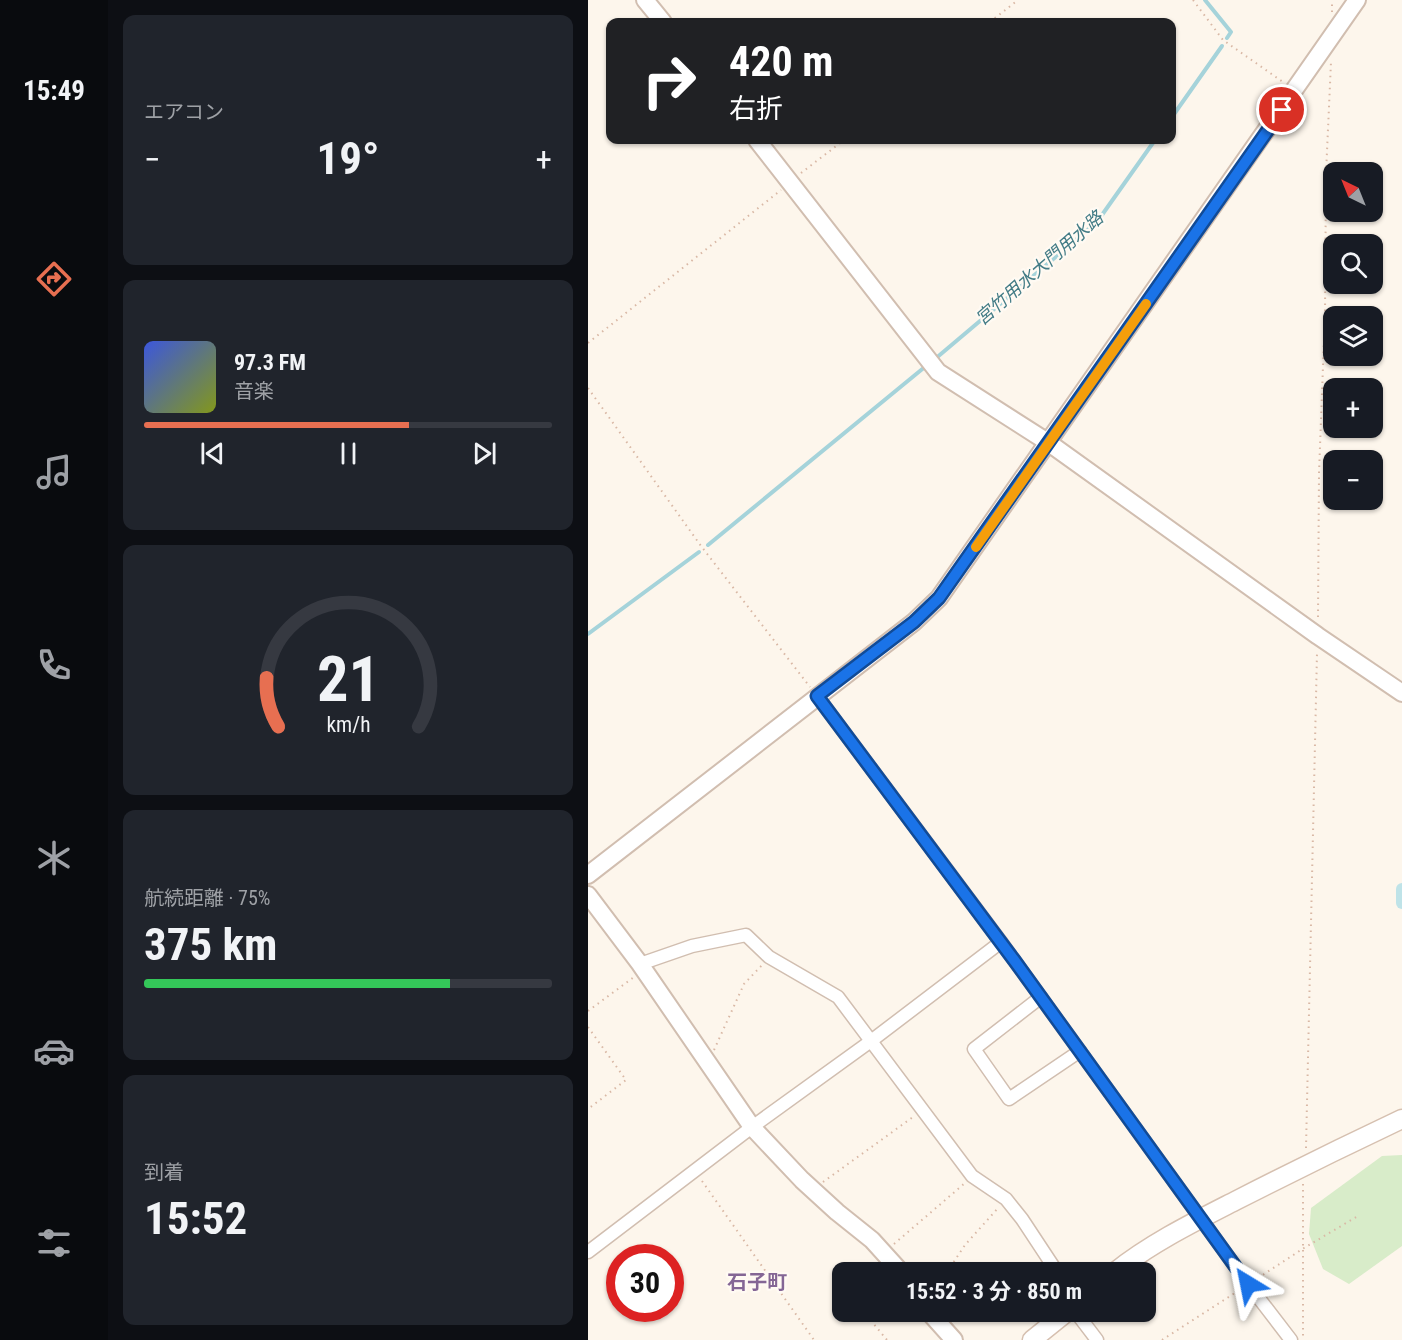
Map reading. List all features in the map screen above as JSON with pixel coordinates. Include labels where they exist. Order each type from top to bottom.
[{"type":"main road","points":[[1128,1262],[1202,1218],[1402,1119]]},
{"type":"main road","points":[[1032,1340],[1054,1322]]},
{"type":"street","points":[[645,0],[660,18]]},
{"type":"street","points":[[588,875],[914,622],[939,598],[1358,0]]},
{"type":"street","points":[[760,144],[938,372],[1049,443],[1318,636],[1402,693]]},
{"type":"street","points":[[817,696],[1001,942],[1291,1340]]},
{"type":"street","points":[[588,895],[642,967],[752,1127],[813,1190],[894,1262]]},
{"type":"street","points":[[642,967],[692,946],[746,935],[769,957],[838,997],[972,1176],[1006,1199],[1050,1262]]},
{"type":"street","points":[[588,1252],[1001,942]]},
{"type":"street","points":[[1041,997],[974,1049],[1009,1099],[1080,1051]]},
{"type":"street","points":[[938,1322],[954,1340]]},
{"type":"street","points":[[1083,1322],[1097,1340]]},
{"type":"path","points":[[995,18],[1018,0]]},
{"type":"path","points":[[1193,0],[1223,40],[1296,90]]},
{"type":"path","points":[[1303,1340],[1303,1185],[1306,1165],[1326,174],[1332,59]]},
{"type":"path","points":[[588,343],[839,144]]},
{"type":"path","points":[[588,388],[701,546],[817,696]]},
{"type":"path","points":[[708,1064],[744,984],[769,957]]},
{"type":"path","points":[[588,1011],[642,967]]},
{"type":"path","points":[[588,1027],[626,1080],[588,1109]]},
{"type":"path","points":[[813,1190],[922,1110]]},
{"type":"path","points":[[695,1171],[814,1340]]},
{"type":"path","points":[[874,1262],[972,1176]]},
{"type":"path","points":[[954,1262],[965,1245],[1006,1199]]},
{"type":"path","points":[[1162,1340],[1304,1248],[1358,1216]]},
{"type":"path","points":[[872,1322],[887,1340]]},
{"type":"green space","points":[[1402,1155],[1402,1246],[1349,1284],[1323,1269],[1309,1234],[1311,1208],[1382,1156]]},
{"type":"waterway","name":"宮竹用水大門用水路","points":[[1205,0],[1231,32],[1227,38]]},
{"type":"waterway","name":"宮竹用水大門用水路","points":[[1176,111],[1222,46]]},
{"type":"waterway","name":"宮竹用水大門用水路","points":[[935,359],[1097,222],[1152,144]]},
{"type":"waterway","name":"宮竹用水大門用水路","points":[[708,545],[926,366]]},
{"type":"waterway","name":"宮竹用水大門用水路","points":[[588,634],[699,552]]},
{"type":"waterway","points":[[1402,889],[1402,903]]},
{"type":"slow traffic","points":[[976,547],[1146,304]]},
{"type":"district","name":"石子町","points":[[757,1282]]},
{"type":"route","points":[[1248,1284],[1014,960],[817,696],[914,622],[939,598],[1282,110]]}]
